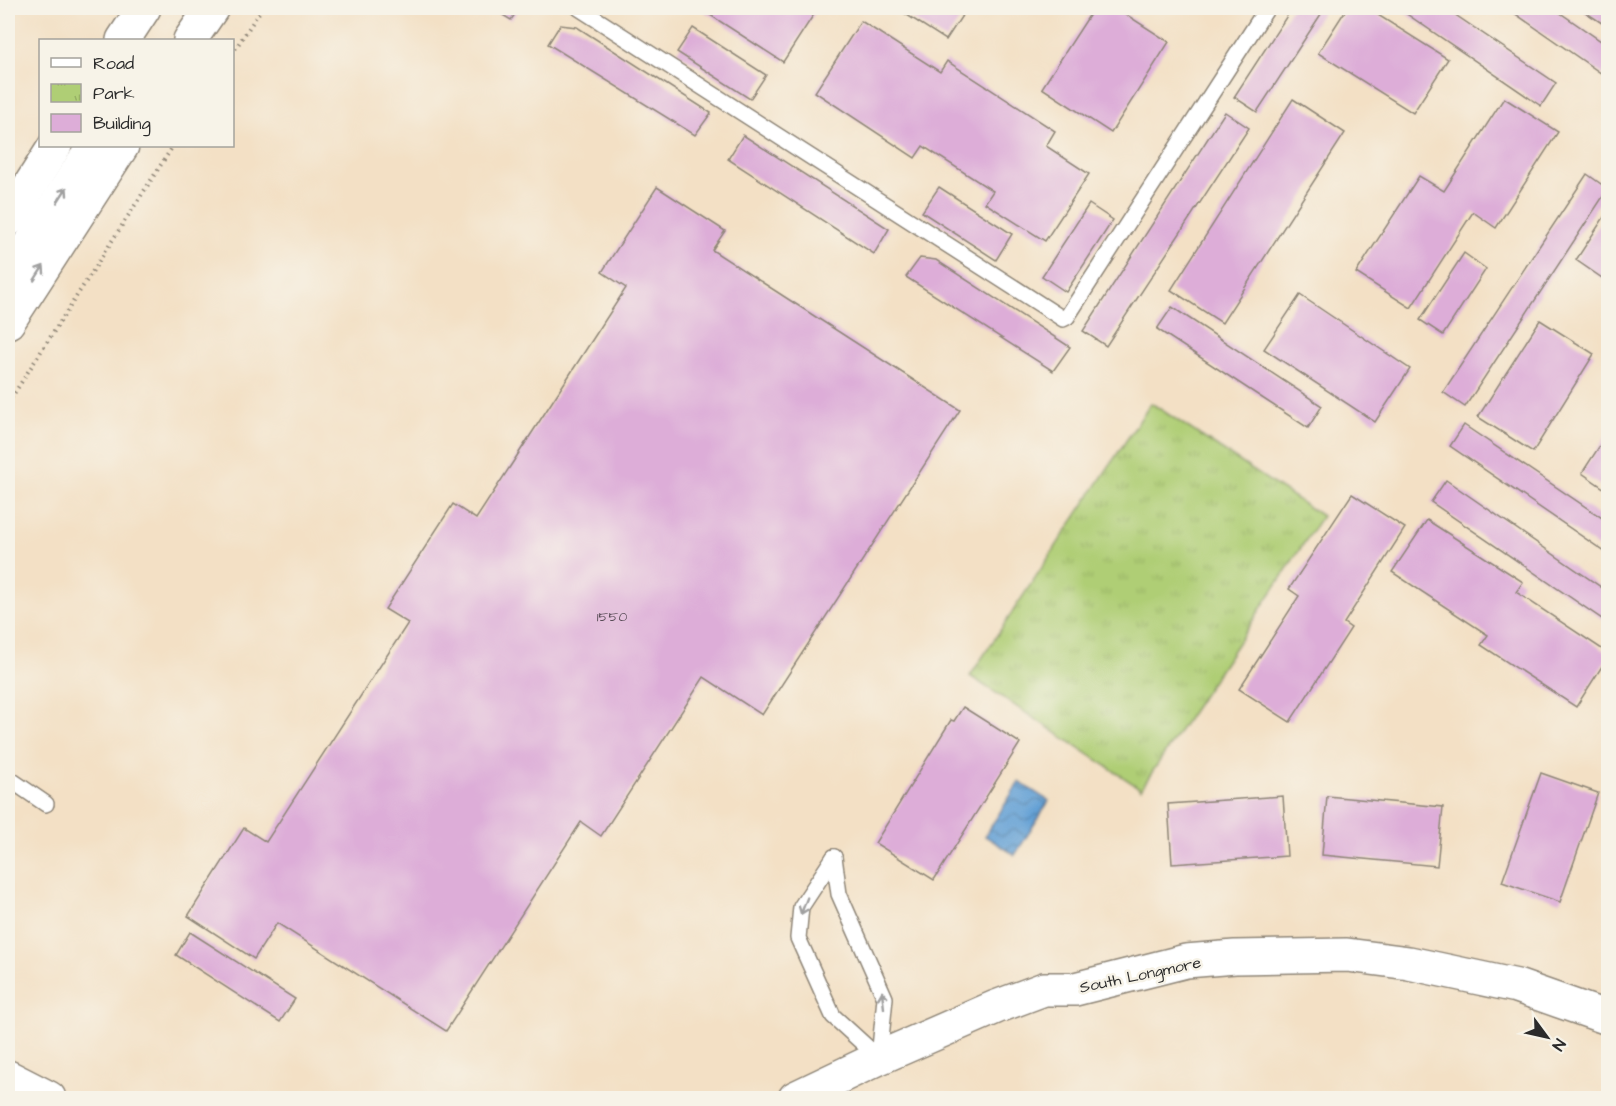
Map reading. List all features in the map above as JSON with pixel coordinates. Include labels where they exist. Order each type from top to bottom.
[{"type":"street","points":[[124,39],[144,8]]},
{"type":"street","points":[[191,39],[212,8]]},
{"type":"street","points":[[8,220],[54,147]]},
{"type":"street","points":[[8,279],[93,147]]},
{"type":"street","points":[[8,322],[121,147]]},
{"type":"street","name":"South Longmore","points":[[795,1098],[879,1058],[996,1007],[1044,989],[1075,989],[1186,962],[1235,957],[1347,955],[1409,963],[1517,986],[1608,1018]]},
{"type":"street","points":[[8,1077],[49,1098]]},
{"type":"lane","points":[[579,8],[1063,319],[1070,313],[1267,8]]},
{"type":"lane","points":[[8,778],[46,804]]},
{"type":"lane","points":[[834,856],[839,894],[885,998],[879,1058],[833,1016],[798,938],[801,907],[834,856]]},
{"type":"path","points":[[234,51],[262,8]]},
{"type":"path","points":[[8,403],[172,147]]},
{"type":"green space","points":[[1151,403],[1322,516],[1141,789],[970,676]]},
{"type":"water","points":[[1019,782],[1049,801],[1015,855],[985,836]]},
{"type":"building","points":[[491,8],[519,8],[511,20]]},
{"type":"building","points":[[706,8],[818,8],[783,62],[704,11]]},
{"type":"building","points":[[896,8],[967,8],[946,40]]},
{"type":"building","points":[[1094,8],[1116,8],[1169,42],[1111,133],[1042,88]]},
{"type":"building","points":[[1292,8],[1325,8],[1257,112],[1234,97]]},
{"type":"building","points":[[1347,8],[1367,8],[1448,59],[1413,113],[1318,53]]},
{"type":"building","points":[[1398,8],[1445,8],[1556,83],[1541,106]]},
{"type":"building","points":[[1507,8],[1553,8],[1608,46],[1608,78]]},
{"type":"building","points":[[1588,8],[1608,8],[1608,27],[1585,12]]},
{"type":"building","points":[[861,21],[940,72],[947,61],[1055,131],[1046,146],[1089,174],[1045,241],[985,203],[993,191],[923,146],[915,158],[815,92]]},
{"type":"building","points":[[560,25],[577,27],[711,113],[695,135],[548,44]]},
{"type":"building","points":[[693,28],[766,75],[750,99],[677,52]]},
{"type":"building","points":[[1504,98],[1558,132],[1496,228],[1473,212],[1411,308],[1356,273],[1419,176],[1444,191]]},
{"type":"building","points":[[1293,99],[1345,133],[1222,323],[1171,290]]},
{"type":"building","points":[[1225,112],[1249,128],[1106,346],[1083,331]]},
{"type":"building","points":[[743,135],[889,229],[874,254],[728,159]]},
{"type":"building","points":[[1587,174],[1608,189],[1465,407],[1443,392]]},
{"type":"building","points":[[657,187],[725,231],[712,250],[960,410],[762,715],[704,677],[601,836],[581,822],[446,1031],[277,923],[254,959],[188,916],[244,828],[266,842],[408,623],[385,609],[453,504],[476,519],[626,288],[602,272]]},
{"type":"building","points":[[939,187],[1012,234],[996,260],[922,212]]},
{"type":"building","points":[[1089,204],[1113,220],[1066,292],[1042,276]]},
{"type":"building","points":[[1608,211],[1608,282],[1576,260]]},
{"type":"building","points":[[1464,253],[1486,269],[1443,335],[1420,320]]},
{"type":"building","points":[[920,258],[936,260],[1070,347],[1053,371],[906,277]]},
{"type":"building","points":[[1300,295],[1410,369],[1375,422],[1264,349]]},
{"type":"building","points":[[1172,307],[1322,406],[1308,428],[1157,329]]},
{"type":"building","points":[[1540,320],[1594,354],[1533,452],[1478,417]]},
{"type":"building","points":[[1464,425],[1608,522],[1608,554],[1450,446]]},
{"type":"building","points":[[1608,433],[1608,491],[1582,473]]},
{"type":"building","points":[[1446,480],[1608,592],[1608,623],[1431,502]]},
{"type":"building","points":[[1352,494],[1405,528],[1344,623],[1351,628],[1290,722],[1239,689],[1299,596],[1289,589]]},
{"type":"building","points":[[1427,520],[1523,582],[1516,592],[1608,653],[1608,657],[1576,707],[1481,645],[1488,635],[1392,572]]},
{"type":"building","points":[[963,707],[1020,743],[934,880],[875,843],[951,720],[954,721]]},
{"type":"building","points":[[1541,773],[1598,793],[1560,902],[1502,882]]},
{"type":"building","points":[[1283,796],[1287,856],[1172,864],[1168,804]]},
{"type":"building","points":[[1327,796],[1443,807],[1437,866],[1322,855]]},
{"type":"building","points":[[190,932],[295,999],[280,1022],[176,955]]}]
